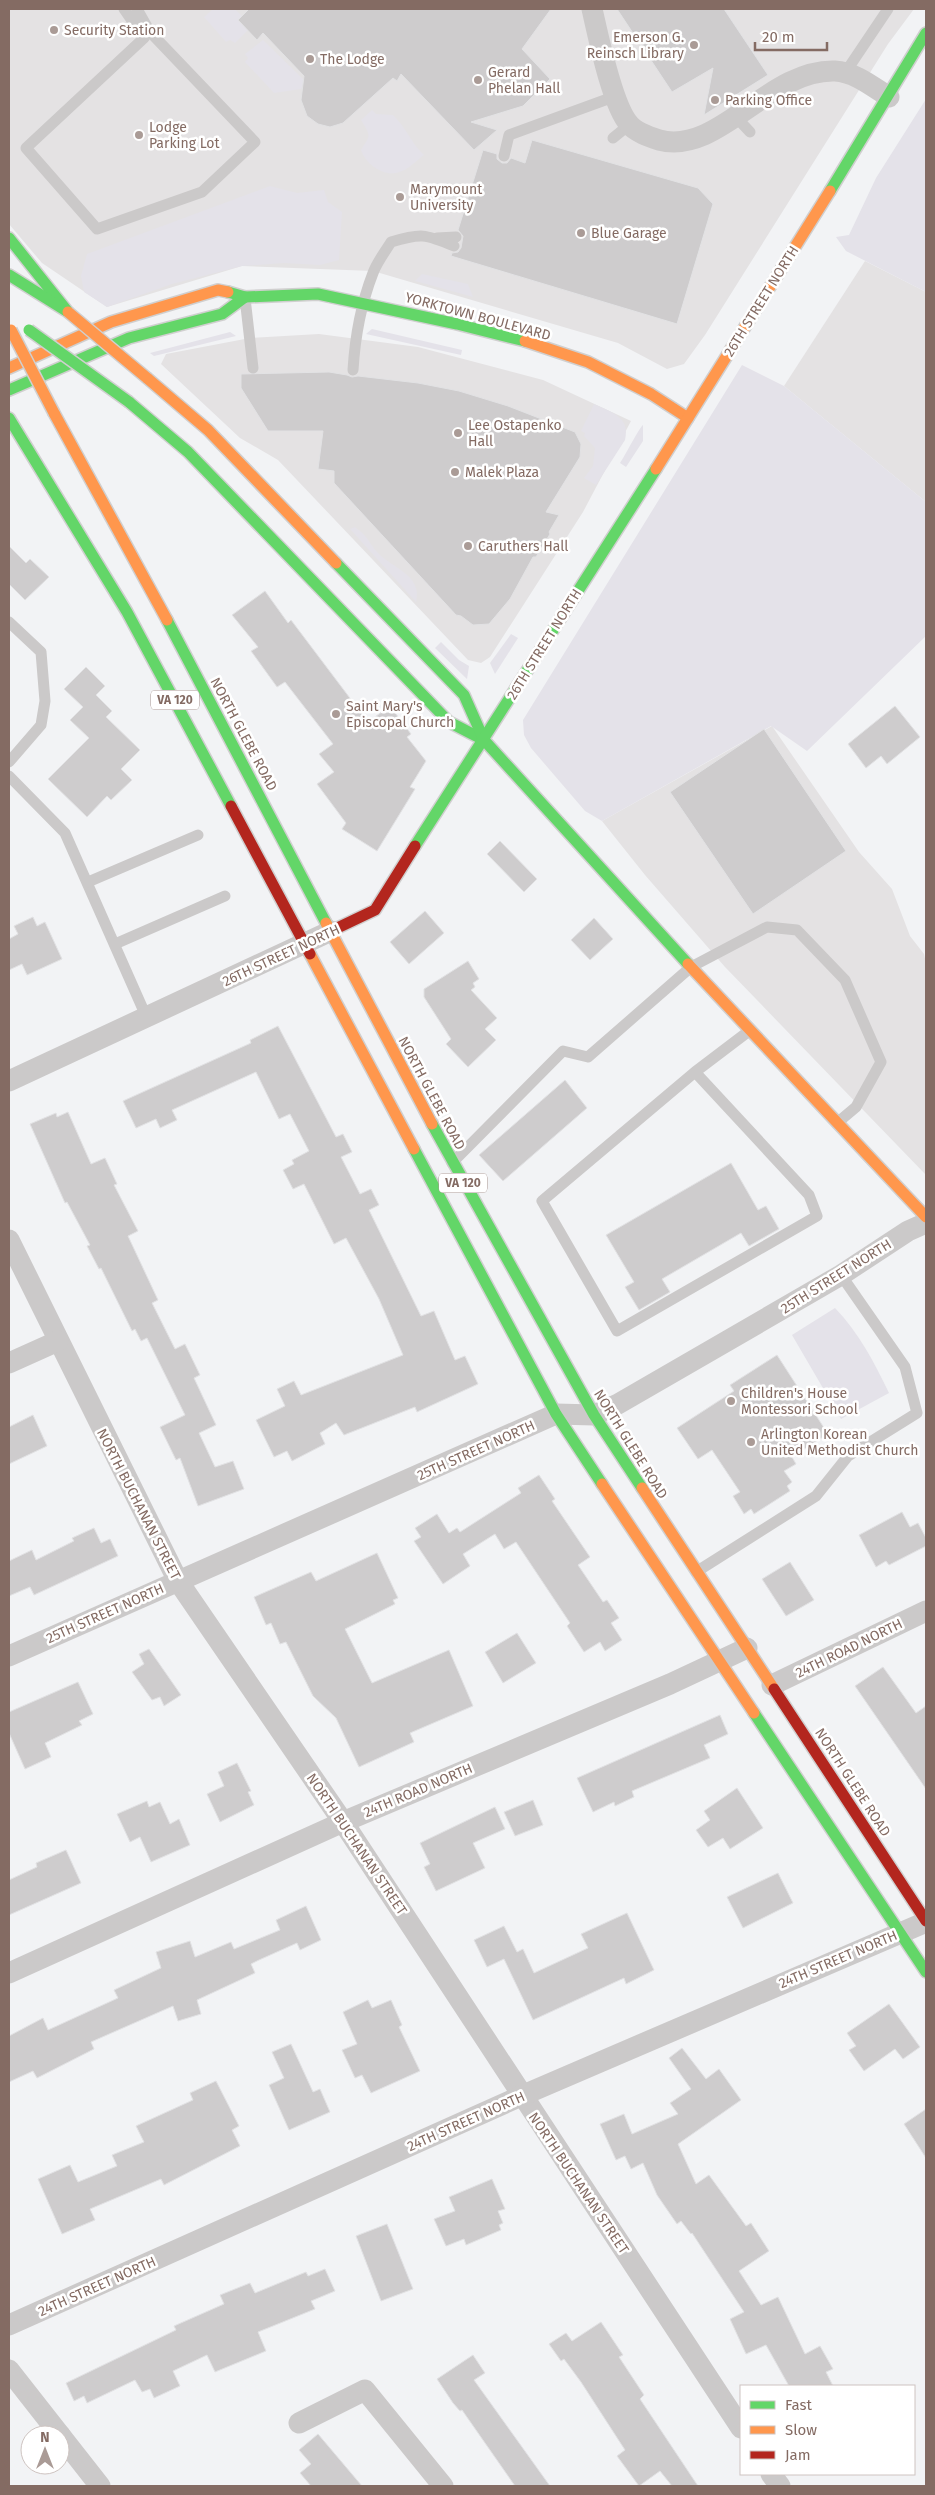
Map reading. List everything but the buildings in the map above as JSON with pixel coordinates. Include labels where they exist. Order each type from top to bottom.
[{"type":"main road","name":"26TH STREET NORTH","points":[[331,931],[356,921],[375,910],[890,97],[926,33]]},
{"type":"main road","points":[[9,238],[68,312]]},
{"type":"main road","points":[[9,275],[68,312],[208,430],[464,695],[484,740],[749,1031],[926,1217]]},
{"type":"main road","name":"YORKTOWN BOULEVARD","points":[[9,368],[111,322],[218,290],[245,297],[318,294],[364,302],[514,338],[588,362],[642,389],[688,418]]},
{"type":"main road","points":[[9,390],[129,338],[222,314],[245,297]]},
{"type":"main road","points":[[9,316],[129,402],[188,452],[449,722],[484,740]]},
{"type":"main road","name":"NORTH GLEBE ROAD","points":[[10,327],[54,413],[152,592],[452,1163],[594,1415],[695,1572],[772,1685],[926,1921]]},
{"type":"main road","name":"VA 120","points":[[12,423],[127,612],[306,943],[556,1414],[926,1972]]},
{"type":"street","points":[[592,9],[602,54],[616,96],[621,132],[667,142],[690,142],[788,82],[812,74],[835,71],[864,81],[890,97]]},
{"type":"street","name":"26TH STREET NORTH","points":[[9,1081],[331,931]]},
{"type":"street","name":"25TH STREET NORTH","points":[[9,1656],[556,1414],[594,1415],[632,1396],[841,1275],[908,1231],[926,1223]]},
{"type":"street","name":"NORTH BUCHANAN STREET","points":[[9,1240],[178,1581],[343,1822],[521,2096],[740,2426]]},
{"type":"street","points":[[9,1363],[58,1341]]},
{"type":"street","name":"24TH ROAD NORTH","points":[[772,1685],[926,1611]]},
{"type":"street","name":"24TH ROAD NORTH","points":[[9,1973],[343,1822],[670,1684],[747,1648]]},
{"type":"street","name":"24TH STREET NORTH","points":[[9,2324],[521,2096],[926,1921]]},
{"type":"street","points":[[9,2370],[52,2425]]},
{"type":"street","points":[[299,2423],[365,2390],[443,2486]]},
{"type":"street","points":[[70,2448],[100,2486]]},
{"type":"street","points":[[772,2475],[780,2486]]},
{"type":"lane","points":[[124,9],[144,38],[26,148],[97,229],[202,192],[255,142],[150,32],[137,9]]},
{"type":"lane","points":[[845,73],[888,9]]},
{"type":"lane","points":[[504,156],[509,135],[616,96]]},
{"type":"lane","points":[[735,116],[750,132]]},
{"type":"lane","points":[[353,370],[356,336],[364,302],[374,271],[392,242],[415,235],[455,242]]},
{"type":"lane","points":[[245,297],[253,368]]},
{"type":"lane","points":[[9,622],[41,652],[45,701],[41,725],[9,762]]},
{"type":"lane","points":[[9,776],[65,833],[116,944],[146,1016]]},
{"type":"lane","points":[[88,882],[198,835]]},
{"type":"lane","points":[[116,944],[225,896]]},
{"type":"lane","points":[[452,1163],[563,1051],[588,1057],[691,967],[767,928],[797,930],[845,980],[881,1062],[856,1107],[836,1123]]},
{"type":"lane","points":[[695,1072],[809,1195],[817,1216],[617,1332],[542,1201],[695,1072],[749,1031]]},
{"type":"lane","points":[[695,1572],[816,1496],[848,1456],[917,1413],[905,1367],[841,1275]]},
{"type":"shaded area","name":"Marymount University","points":[[9,9],[914,9],[888,44],[705,335],[684,364],[667,369],[618,343],[373,271],[242,266],[107,307],[42,263],[9,224]]},
{"type":"shaded area","points":[[213,9],[235,9],[242,16],[248,30],[235,43],[230,40],[226,42],[204,17]]},
{"type":"shaded area","points":[[263,40],[305,81],[301,89],[274,93],[245,62],[248,58],[245,54]]},
{"type":"shaded area","points":[[926,99],[926,292],[846,251],[836,237],[849,235],[876,178]]},
{"type":"shaded area","points":[[372,110],[376,114],[393,115],[424,155],[408,168],[396,173],[383,172],[367,161],[361,150],[369,135],[361,120]]},
{"type":"shaded area","points":[[270,186],[297,193],[324,190],[328,202],[342,212],[339,260],[320,265],[284,263],[242,266],[172,284],[107,307],[84,292],[81,276],[87,254]]},
{"type":"shaded area","points":[[865,261],[926,292],[926,502],[784,386]]},
{"type":"shaded area","points":[[422,274],[468,284],[473,297],[415,281]]},
{"type":"shaded area","points":[[372,329],[462,350],[461,355],[366,334]]},
{"type":"shaded area","points":[[230,332],[236,336],[154,356],[150,353]]},
{"type":"shaded area","points":[[319,334],[418,347],[543,380],[631,421],[583,512],[490,657],[481,663],[468,660],[278,460],[240,438],[161,364],[166,354],[250,338]]},
{"type":"shaded area","points":[[742,365],[784,386],[926,502],[926,636],[807,751],[771,726],[602,821],[585,811],[531,748],[524,735],[523,720]]},
{"type":"shaded area","points":[[594,404],[618,416],[625,426],[626,432],[625,440],[596,485],[584,478],[593,466],[595,448],[584,436],[585,433],[581,431]]},
{"type":"shaded area","points":[[643,425],[643,441],[626,467],[620,463]]},
{"type":"shaded area","points":[[355,527],[366,537],[378,553],[411,579],[417,593],[416,602],[350,529]]},
{"type":"shaded area","points":[[511,634],[518,638],[495,674],[490,663]]},
{"type":"shaded area","points":[[441,642],[459,660],[469,666],[467,679],[435,648]]},
{"type":"shaded area","points":[[772,726],[859,852],[892,889],[910,936],[924,954],[926,963],[926,1175],[725,967],[645,875],[602,821]]},
{"type":"shaded area","points":[[835,1308],[859,1338],[889,1393],[841,1419],[792,1335]]},
{"type":"traffic: fast","points":[[830,191],[926,33]]},
{"type":"traffic: fast","points":[[9,238],[68,312]]},
{"type":"traffic: fast","points":[[9,275],[65,310]]},
{"type":"traffic: fast","points":[[228,292],[245,297],[318,294],[457,324],[525,341]]},
{"type":"traffic: fast","points":[[9,390],[129,338],[222,314],[245,297]]},
{"type":"traffic: fast","points":[[29,330],[129,402]]},
{"type":"traffic: fast","points":[[129,402],[188,452],[449,722],[484,740]]},
{"type":"traffic: fast","points":[[9,418],[127,612],[231,806]]},
{"type":"traffic: fast","points":[[415,846],[656,469]]},
{"type":"traffic: fast","points":[[336,563],[464,695],[484,740],[688,964]]},
{"type":"traffic: fast","points":[[167,620],[326,923]]},
{"type":"traffic: fast","points":[[432,1124],[594,1415],[642,1488]]},
{"type":"traffic: fast","points":[[414,1149],[556,1414],[602,1484]]},
{"type":"traffic: fast","points":[[754,1713],[926,1972]]},
{"type":"traffic: slow","points":[[656,469],[830,191]]},
{"type":"traffic: slow","points":[[9,368],[111,322],[218,290],[228,292]]},
{"type":"traffic: slow","points":[[68,312],[147,378]]},
{"type":"traffic: slow","points":[[11,330],[54,413]]},
{"type":"traffic: slow","points":[[525,341],[588,362],[651,394],[688,418]]},
{"type":"traffic: slow","points":[[147,378],[208,430],[336,563]]},
{"type":"traffic: slow","points":[[54,413],[167,620]]},
{"type":"traffic: slow","points":[[326,923],[432,1124]]},
{"type":"traffic: slow","points":[[310,954],[414,1149]]},
{"type":"traffic: slow","points":[[688,964],[926,1217]]},
{"type":"traffic: slow","points":[[602,1484],[754,1713]]},
{"type":"traffic: slow","points":[[642,1488],[774,1689]]},
{"type":"traffic: jam","points":[[231,806],[310,954]]},
{"type":"traffic: jam","points":[[331,931],[375,910],[415,846]]},
{"type":"traffic: jam","points":[[774,1689],[926,1921]]},
{"type":"place","name":"Security Station","points":[[54,30]]},
{"type":"place","name":"Emerson G. Reinsch Library","points":[[694,45]]},
{"type":"place","name":"The Lodge","points":[[310,59]]},
{"type":"place","name":"Gerard Phelan Hall","points":[[478,80]]},
{"type":"place","name":"Parking Office","points":[[715,100]]},
{"type":"place","name":"Lodge Parking Lot","points":[[139,135]]},
{"type":"place","name":"Marymount University","points":[[400,197]]},
{"type":"place","name":"Blue Garage","points":[[581,233]]},
{"type":"place","name":"Lee Ostapenko Hall","points":[[458,433]]},
{"type":"place","name":"Malek Plaza","points":[[455,472]]},
{"type":"place","name":"Caruthers Hall","points":[[468,546]]},
{"type":"place","name":"Saint Mary's Episcopal Church","points":[[336,714]]},
{"type":"place","name":"Children's House Montessori School","points":[[731,1401]]},
{"type":"place","name":"Arlington Korean United Methodist Church","points":[[751,1442]]}]
